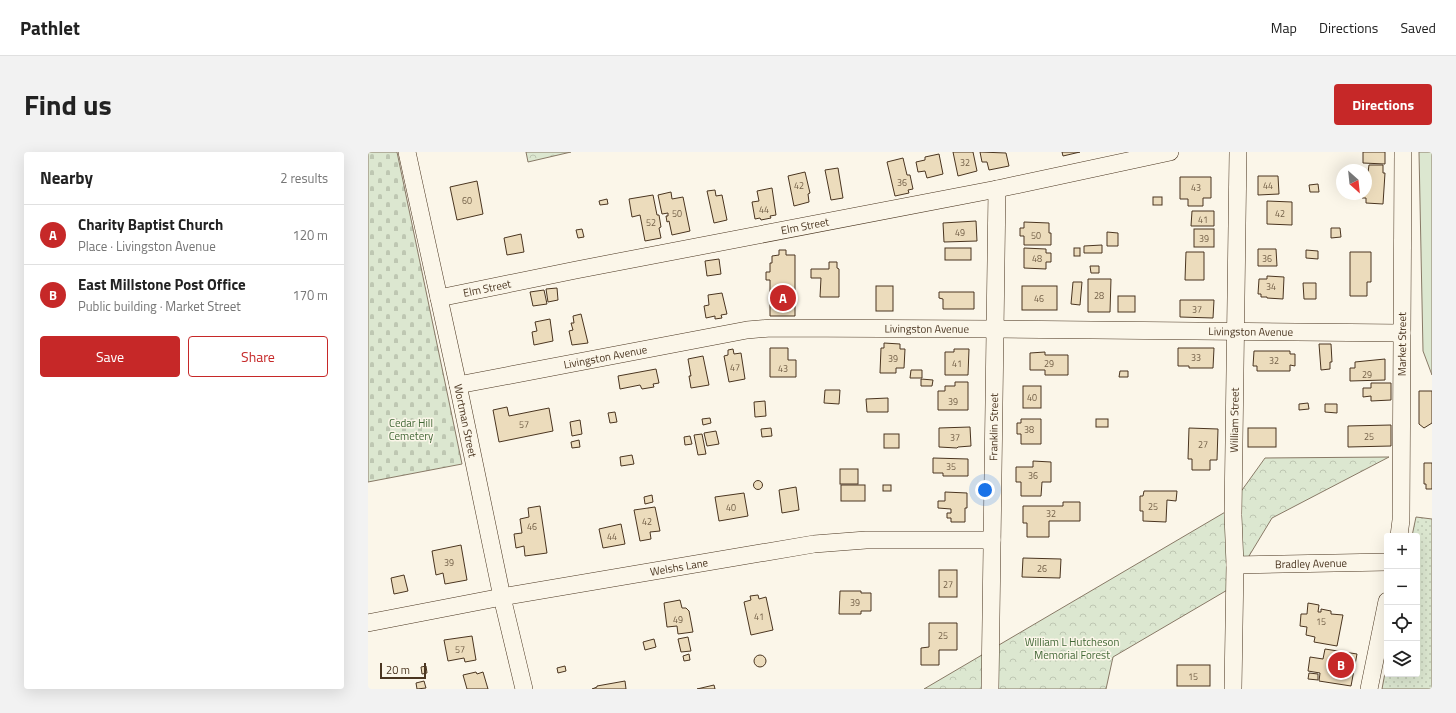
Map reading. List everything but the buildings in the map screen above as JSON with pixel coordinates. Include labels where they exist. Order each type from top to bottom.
[{"type":"street","name":"Wortman Street","points":[[407,152],[458,385],[502,597],[524,689]]},
{"type":"street","name":"Elm Street","points":[[439,298],[576,270],[997,189],[1170,152]]},
{"type":"street","name":"William Street","points":[[1233,689],[1235,565],[1233,515],[1238,152]]},
{"type":"street","name":"Market Street","points":[[1399,533],[1401,512],[1404,152]]},
{"type":"street","name":"Franklin Street","points":[[990,689],[997,189]]},
{"type":"street","name":"Livingston Avenue","points":[[458,385],[747,330],[771,328],[1402,333]]},
{"type":"street","name":"Welshs Lane","points":[[368,623],[502,597],[814,544],[866,540],[992,540]]},
{"type":"street","name":"Bradley Avenue","points":[[1235,565],[1384,562]]},
{"type":"street","points":[[1369,689],[1386,605]]},
{"type":"green space","name":"Cedar Hill Cemetery","points":[[368,152],[397,152],[462,464],[368,482]]},
{"type":"green space","points":[[526,152],[571,152],[528,162]]},
{"type":"green space","points":[[1419,152],[1432,152],[1432,375],[1423,351]]},
{"type":"green space","name":"William L Hutcheson Memorial Forest","points":[[1389,457],[1272,518],[1229,589],[1113,657],[1106,689],[924,689],[1227,511],[1265,458]]},
{"type":"green space","points":[[1416,517],[1432,519],[1432,689],[1382,689],[1384,677],[1420,677],[1420,533],[1413,533]]},
{"type":"place","name":"Charity Baptist Church","points":[[783,298]]},
{"type":"place","name":"East Millstone Post Office","points":[[1341,665]]}]
